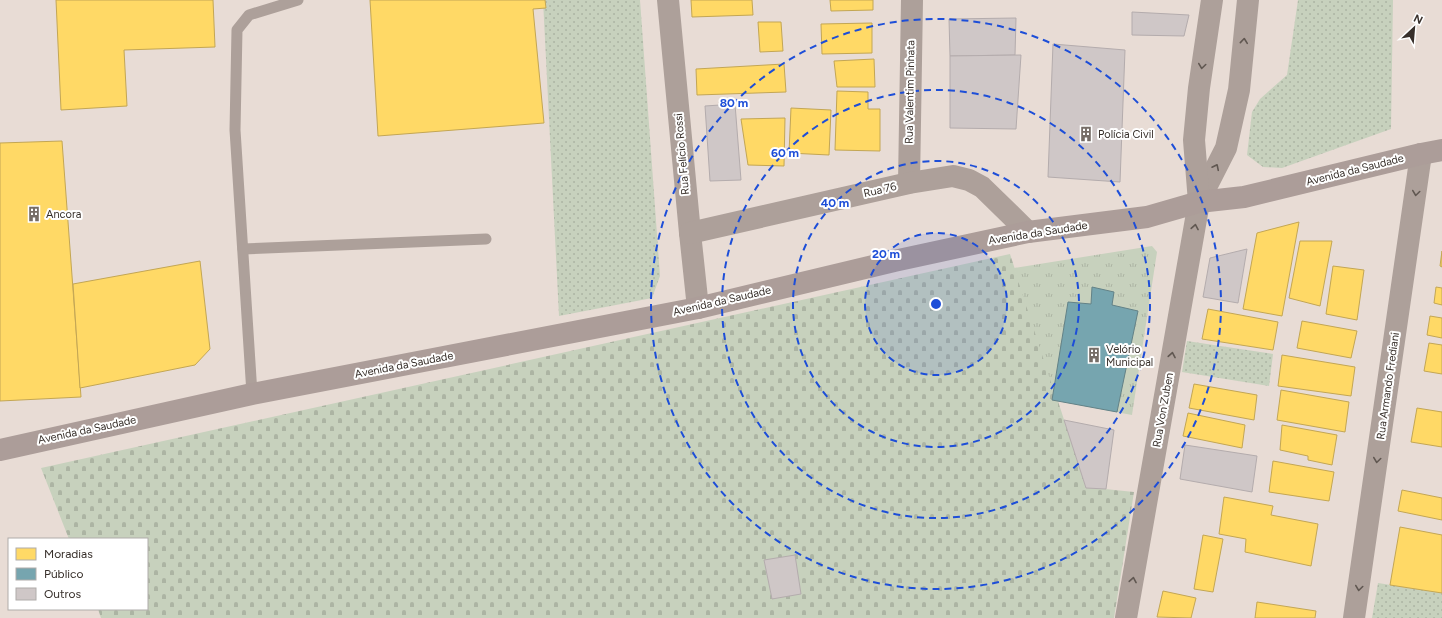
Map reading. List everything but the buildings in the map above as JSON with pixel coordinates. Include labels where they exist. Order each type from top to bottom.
[{"type":"street","name":"Rua Felício Rossi","points":[[668,0],[698,308]]},
{"type":"street","name":"Rua Valentim Pinhata","points":[[909,183],[912,0]]},
{"type":"street","points":[[1199,202],[1194,140],[1199,88],[1212,0]]},
{"type":"street","points":[[1199,202],[1226,148],[1239,90],[1248,0]]},
{"type":"street","name":"Avenida da Saudade","points":[[0,450],[252,394],[698,308],[894,261],[1028,232],[1147,217],[1199,202],[1244,197],[1432,152]]},
{"type":"street","name":"Rua Armando Frediani","points":[[1354,618],[1432,152]]},
{"type":"street","name":"Rua 76","points":[[690,233],[909,183],[953,176],[969,180],[982,187],[1028,232]]},
{"type":"street","name":"Rua Von Zuben","points":[[1126,618],[1199,202]]},
{"type":"lane","points":[[252,394],[235,130],[237,30],[249,15],[298,0]]},
{"type":"lane","points":[[243,250],[486,239]]},
{"type":"green space","points":[[543,0],[640,0],[660,276],[652,298],[559,316]]},
{"type":"green space","points":[[1298,0],[1393,0],[1391,129],[1282,168],[1263,167],[1247,155],[1252,112],[1260,99],[1287,75]]},
{"type":"green space","points":[[1152,246],[1157,252],[1132,415],[1057,401],[1014,268]]},
{"type":"green space","points":[[1010,254],[1086,487],[1134,492],[1114,618],[101,618],[98,610],[148,610],[148,538],[69,538],[41,468]]},
{"type":"green space","points":[[1187,341],[1273,354],[1269,386],[1182,372]]},
{"type":"green space","points":[[1378,583],[1442,593],[1442,618],[1372,618]]},
{"type":"place","name":"Polícia Civil","points":[[1086,134]]},
{"type":"place","name":"Ancora","points":[[34,214]]},
{"type":"place","name":"Velório Municipal","points":[[1094,355]]}]
